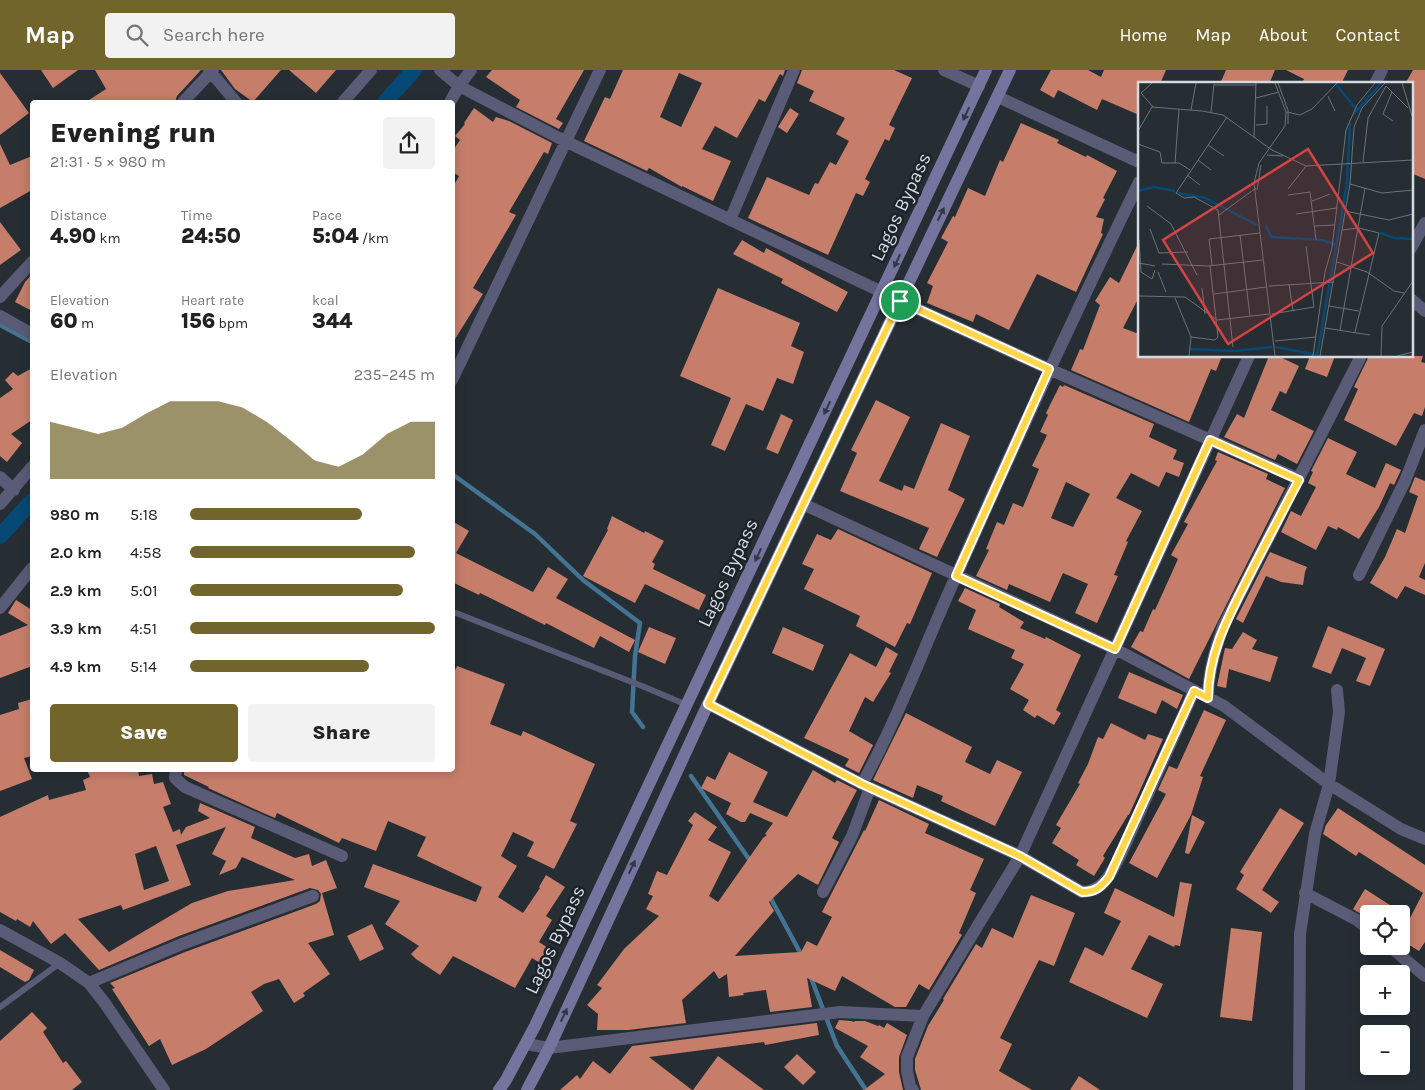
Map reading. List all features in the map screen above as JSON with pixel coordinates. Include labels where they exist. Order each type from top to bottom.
[{"type":"main road","name":"Lagos Bypass","points":[[499,1090],[526,1044],[986,70]]},
{"type":"main road","name":"Lagos Bypass","points":[[527,1090],[549,1048],[708,704],[1010,70]]},
{"type":"street","points":[[345,100],[371,70]]},
{"type":"street","points":[[440,70],[455,84],[567,142],[882,292]]},
{"type":"street","points":[[451,100],[455,84],[471,70]]},
{"type":"street","points":[[455,374],[600,70]]},
{"type":"street","points":[[730,220],[794,70]]},
{"type":"street","points":[[944,70],[979,86]]},
{"type":"street","points":[[1376,82],[1382,70]]},
{"type":"street","points":[[185,100],[211,71],[234,100]]},
{"type":"street","points":[[998,96],[1138,162]]},
{"type":"street","points":[[823,892],[852,836],[866,786],[956,576],[1049,369],[1138,184]]},
{"type":"street","points":[[1412,246],[1425,224]]},
{"type":"street","points":[[0,297],[30,264]]},
{"type":"street","points":[[1412,300],[1425,310]]},
{"type":"street","points":[[900,301],[1299,480]]},
{"type":"street","points":[[0,316],[30,333]]},
{"type":"street","points":[[913,1090],[910,1086],[907,1071],[907,1057],[923,1016],[1020,856],[1247,358]]},
{"type":"street","points":[[1208,698],[1211,667],[1223,627],[1360,358]]},
{"type":"street","points":[[1359,575],[1405,481],[1425,430]]},
{"type":"street","points":[[0,504],[30,470]]},
{"type":"street","points":[[0,477],[14,490]]},
{"type":"street","points":[[803,504],[1115,649],[1224,706],[1329,784],[1401,829],[1425,839]]},
{"type":"street","points":[[0,608],[30,570]]},
{"type":"street","points":[[1299,1090],[1300,934],[1315,834],[1329,784],[1339,712],[1337,690]]},
{"type":"street","points":[[708,704],[866,786],[1020,856],[1082,892],[1091,892],[1100,888],[1109,877],[1121,854],[1194,691]]},
{"type":"street","points":[[176,772],[175,778],[185,788],[342,856]]},
{"type":"street","points":[[1305,893],[1360,922]]},
{"type":"street","points":[[89,983],[182,944],[313,896]]},
{"type":"street","points":[[0,930],[60,963],[89,983],[164,1090]]},
{"type":"street","points":[[1399,955],[1425,976]]},
{"type":"street","points":[[526,1044],[549,1048],[840,1012],[923,1016]]},
{"type":"lane","points":[[456,613],[687,705]]},
{"type":"lane","points":[[0,1007],[60,963]]},
{"type":"building","points":[[41,70],[78,70],[53,88]]},
{"type":"building","points":[[95,70],[201,70],[177,96],[176,100],[89,100],[106,89]]},
{"type":"building","points":[[221,70],[281,70],[255,100],[250,100],[235,89]]},
{"type":"building","points":[[289,70],[336,70],[316,93]]},
{"type":"building","points":[[492,70],[584,70],[556,119],[563,123],[559,129],[516,107],[520,100],[486,77]]},
{"type":"building","points":[[623,70],[785,70],[783,76],[780,74],[765,102],[759,99],[737,138],[715,126],[702,149],[731,161],[713,201],[682,187],[649,168],[647,171],[584,141],[605,97],[610,99]],"holes":[[[679,73],[702,83],[681,127],[660,117]]]},
{"type":"building","points":[[802,70],[894,70],[912,78],[889,125],[895,128],[889,141],[885,139],[865,179],[870,182],[863,196],[856,193],[828,255],[748,218],[767,177],[809,195],[815,183],[818,184],[830,162],[836,165],[849,141],[836,134],[845,118],[809,101],[814,91],[797,83]]},
{"type":"building","points":[[1051,70],[1088,70],[1101,77],[1104,70],[1166,70],[1161,82],[1138,82],[1138,115],[1102,99],[1097,110],[1058,90],[1054,98],[1040,90]]},
{"type":"building","points":[[1226,70],[1275,70],[1270,82],[1221,82]]},
{"type":"building","points":[[1286,70],[1348,70],[1342,82],[1303,82],[1304,79]]},
{"type":"building","points":[[1413,70],[1425,70],[1425,179],[1412,173],[1412,82],[1406,82]]},
{"type":"building","points":[[0,73],[29,113],[0,135]]},
{"type":"building","points":[[474,108],[493,122],[496,117],[509,121],[552,143],[548,154],[544,152],[509,212],[516,215],[473,288],[483,294],[455,339],[455,183],[459,176],[455,174],[455,148],[460,140],[455,136]]},
{"type":"building","points":[[790,108],[799,114],[787,133],[778,127]]},
{"type":"building","points":[[1021,123],[1059,140],[1057,143],[1086,157],[1087,155],[1117,171],[1103,198],[1105,199],[1096,217],[1104,219],[1101,233],[1103,234],[1076,292],[1037,274],[1009,330],[976,314],[973,322],[927,303],[933,286],[927,283],[948,242],[941,238],[953,216],[955,217],[968,188],[985,196],[1000,160],[1003,162]]},
{"type":"building","points":[[0,144],[10,165],[30,157],[30,191],[0,208]]},
{"type":"building","points":[[0,222],[21,250],[0,265]]},
{"type":"building","points":[[742,240],[764,253],[766,248],[848,292],[837,312],[781,283],[783,279],[733,254]]},
{"type":"building","points":[[1138,244],[1138,299],[1123,328],[1138,334],[1138,358],[1221,358],[1216,371],[1211,369],[1189,422],[1071,370],[1080,349],[1083,350],[1100,305],[1095,301],[1110,277],[1119,283]]},
{"type":"building","points":[[30,276],[30,310],[15,302]]},
{"type":"building","points":[[718,288],[800,323],[791,346],[804,352],[793,384],[777,378],[763,411],[746,404],[725,451],[711,445],[731,398],[680,376]]},
{"type":"building","points":[[1412,356],[1423,356],[1421,362],[1425,363],[1425,407],[1422,416],[1414,413],[1396,446],[1344,420],[1358,389],[1354,387],[1368,358],[1412,358]]},
{"type":"building","points":[[1268,358],[1282,358],[1299,366],[1286,394],[1280,391],[1271,410],[1314,431],[1297,464],[1278,454],[1275,460],[1224,437],[1237,414],[1244,418]]},
{"type":"building","points":[[1309,358],[1334,358],[1327,377],[1305,369]]},
{"type":"building","points":[[30,369],[30,421],[11,434],[22,443],[7,462],[0,456],[0,398],[13,389],[5,380],[13,372],[18,376]]},
{"type":"building","points":[[1060,385],[1063,387],[1064,385],[1154,424],[1149,437],[1177,450],[1173,459],[1184,463],[1179,477],[1166,472],[1159,487],[1131,473],[1116,498],[1142,511],[1126,541],[1128,542],[1114,575],[1118,576],[1097,623],[1075,613],[1088,584],[1063,573],[1050,602],[1009,584],[1007,590],[976,576],[989,550],[986,549],[997,522],[1004,525],[1013,503],[1023,507],[1039,469],[1032,466],[1047,435],[1040,432],[1048,415],[1046,413]],"holes":[[[1066,482],[1090,494],[1073,527],[1051,518]]]},
{"type":"building","points":[[876,400],[910,417],[879,481],[902,491],[904,485],[914,489],[941,423],[970,436],[948,490],[965,499],[937,557],[919,549],[929,528],[840,491],[857,453],[851,450]]},
{"type":"building","points":[[781,414],[793,420],[778,454],[766,449]]},
{"type":"building","points":[[1328,438],[1357,452],[1346,474],[1375,488],[1386,463],[1401,470],[1394,485],[1390,483],[1379,507],[1359,539],[1338,527],[1337,530],[1328,526],[1316,550],[1281,532],[1291,511],[1301,516],[1316,487],[1308,483],[1313,472],[1311,471]]},
{"type":"building","points":[[1218,452],[1268,474],[1266,479],[1285,488],[1189,679],[1131,647],[1140,631],[1143,632],[1153,609],[1155,610],[1178,559],[1171,555],[1188,524],[1184,522],[1217,461],[1215,460]]},
{"type":"building","points":[[1415,477],[1425,481],[1425,563],[1419,577],[1425,580],[1425,595],[1405,586],[1397,599],[1370,583],[1385,557],[1397,529],[1405,533],[1418,496],[1409,492]]},
{"type":"building","points":[[612,516],[664,541],[652,562],[655,564],[653,569],[706,595],[699,610],[645,584],[635,603],[583,576],[608,530]]},
{"type":"building","points":[[455,523],[469,531],[456,553],[533,592],[548,567],[568,579],[556,598],[635,640],[629,652],[600,636],[594,648],[546,623],[545,625],[480,593],[479,595],[455,583]]},
{"type":"building","points":[[838,529],[932,573],[910,624],[907,623],[895,647],[856,626],[860,616],[804,589],[814,569],[802,564],[817,534],[831,540]]},
{"type":"building","points":[[1270,552],[1307,567],[1303,585],[1281,582],[1266,576],[1243,623],[1236,619]]},
{"type":"building","points":[[965,588],[1000,604],[999,607],[1024,622],[1020,628],[1045,639],[1046,637],[1081,655],[1056,710],[1061,713],[1054,725],[1037,715],[1035,718],[1023,710],[1029,700],[1010,689],[1024,664],[1011,658],[1015,650],[968,629],[976,610],[958,601]]},
{"type":"building","points":[[16,600],[30,609],[30,667],[0,678],[0,636],[28,625],[8,613]]},
{"type":"building","points":[[1328,626],[1385,649],[1370,686],[1356,681],[1366,658],[1342,648],[1331,674],[1312,667]]},
{"type":"building","points":[[649,627],[676,638],[665,664],[638,652]]},
{"type":"building","points":[[783,627],[824,645],[813,671],[772,653]]},
{"type":"building","points":[[1243,632],[1257,640],[1252,649],[1278,657],[1270,682],[1229,669],[1226,688],[1217,686],[1225,648],[1232,649]]},
{"type":"building","points":[[886,647],[898,654],[889,672],[891,673],[873,702],[865,697],[849,731],[873,745],[859,773],[845,766],[849,759],[804,738],[850,653],[876,667]]},
{"type":"building","points":[[457,666],[505,684],[490,724],[521,736],[523,731],[595,764],[570,821],[577,824],[554,869],[527,856],[534,842],[513,832],[501,856],[517,866],[498,897],[523,913],[540,888],[546,875],[565,887],[546,916],[552,920],[539,942],[554,952],[545,966],[532,958],[515,988],[453,956],[440,975],[411,954],[419,946],[385,924],[400,901],[364,887],[373,864],[476,902],[482,887],[417,856],[426,837],[388,821],[376,851],[342,838],[339,843],[277,813],[275,818],[261,812],[184,775],[184,772],[455,772],[455,670]]},
{"type":"building","points":[[1129,672],[1183,695],[1177,709],[1162,700],[1156,714],[1118,698]]},
{"type":"building","points":[[30,700],[30,756],[24,758],[32,779],[0,791],[0,715],[19,709],[18,703]]},
{"type":"building","points":[[1204,710],[1226,720],[1200,776],[1203,777],[1191,815],[1157,878],[1129,863],[1166,794],[1158,790],[1169,766],[1177,769]]},
{"type":"building","points":[[906,713],[972,747],[965,762],[990,774],[997,760],[1022,772],[995,826],[941,801],[943,796],[917,785],[913,798],[873,780]]},
{"type":"building","points":[[1111,723],[1145,740],[1148,734],[1163,739],[1129,815],[1103,856],[1105,858],[1094,876],[1076,865],[1079,860],[1052,843],[1061,828],[1056,825],[1080,784],[1078,783],[1088,764],[1098,737],[1103,739]]},
{"type":"building","points":[[729,752],[768,772],[753,802],[787,817],[813,770],[835,783],[837,780],[857,790],[832,838],[839,842],[818,885],[798,874],[769,902],[774,911],[735,956],[801,952],[807,941],[817,946],[832,917],[822,912],[865,831],[879,800],[929,824],[925,833],[984,859],[970,890],[976,893],[959,933],[962,935],[929,990],[919,984],[906,1007],[895,1007],[842,976],[835,991],[807,978],[812,1007],[770,1012],[766,990],[729,997],[727,974],[719,979],[714,971],[682,1000],[686,1023],[628,1030],[597,1030],[598,1014],[587,1005],[602,988],[597,985],[624,949],[659,916],[646,909],[653,896],[648,894],[657,871],[667,875],[693,825],[688,821],[695,812],[717,827],[708,840],[731,852],[709,896],[718,902],[767,835],[765,834],[773,823],[750,813],[745,822],[741,822],[726,814],[731,803],[701,788],[707,776],[715,780]]},
{"type":"building","points":[[88,772],[138,772],[139,776],[152,774],[154,784],[163,782],[171,804],[163,807],[173,832],[180,829],[181,835],[186,827],[210,818],[198,811],[200,803],[255,827],[251,838],[295,858],[309,854],[312,866],[326,860],[337,888],[322,893],[334,935],[308,943],[330,974],[303,993],[305,996],[294,1003],[279,979],[264,984],[251,992],[263,1011],[206,1049],[172,1065],[160,1039],[149,1046],[112,989],[115,988],[110,983],[185,952],[316,904],[320,901],[321,894],[318,890],[310,888],[179,936],[99,970],[65,933],[51,944],[33,921],[30,927],[0,912],[0,817],[48,795],[49,800],[86,790],[83,780],[90,777]],"holes":[[[226,827],[212,854],[226,861],[219,875],[236,868],[242,857],[295,880],[228,891],[192,903],[109,952],[78,919],[121,905],[123,910],[191,885],[176,845]],[[156,846],[169,881],[144,890],[135,854]]]},
{"type":"building","points":[[1280,808],[1304,823],[1262,890],[1279,902],[1271,913],[1236,889],[1244,875],[1240,872]]},
{"type":"building","points":[[1338,808],[1425,865],[1425,942],[1419,951],[1410,946],[1410,918],[1423,893],[1359,852],[1356,856],[1323,834],[1326,825]]},
{"type":"building","points":[[1192,815],[1205,822],[1189,854],[1185,853]]},
{"type":"building","points":[[1180,882],[1192,884],[1180,946],[1175,945],[1174,947],[1149,935],[1131,969],[1163,984],[1147,1018],[1069,982],[1085,947],[1103,956],[1121,921],[1104,913],[1115,888],[1174,917]]},
{"type":"building","points":[[1365,889],[1390,905],[1360,905],[1360,913],[1353,909]]},
{"type":"building","points":[[1031,895],[1075,913],[1054,966],[1039,960],[1000,1038],[1012,1044],[999,1071],[1032,1090],[921,1090],[915,1070],[915,1059],[928,1026],[943,999],[976,944],[982,948],[992,928],[1013,938]]},
{"type":"building","points":[[372,924],[384,949],[360,961],[347,936]]},
{"type":"building","points":[[1231,928],[1262,932],[1252,1021],[1220,1017]]},
{"type":"building","points":[[0,950],[34,970],[29,980],[25,982],[0,967]]},
{"type":"building","points":[[32,1012],[47,1028],[43,1032],[63,1063],[66,1061],[82,1082],[72,1090],[0,1090],[0,1041]]},
{"type":"building","points":[[839,1020],[865,1021],[884,1028],[887,1023],[907,1035],[899,1057],[899,1072],[903,1090],[864,1090],[885,1074],[860,1057],[868,1046],[835,1028]]},
{"type":"building","points":[[817,1023],[819,1035],[765,1045],[764,1042],[649,1057],[692,1090],[560,1090],[577,1075],[580,1079],[593,1061],[610,1074],[632,1046]]},
{"type":"building","points":[[797,1054],[816,1072],[803,1085],[784,1067]]},
{"type":"building","points":[[718,1056],[764,1090],[693,1090]]},
{"type":"building","points":[[1079,1076],[1100,1090],[1070,1090]]},
{"type":"waterway","points":[[387,100],[414,70]]},
{"type":"waterway","points":[[0,325],[30,341]]},
{"type":"waterway","points":[[455,476],[535,534],[583,580],[640,623],[635,656],[632,712],[643,727]]},
{"type":"waterway","points":[[0,536],[30,503]]},
{"type":"waterway","points":[[691,776],[751,862]]},
{"type":"waterway","points":[[769,895],[802,956]]},
{"type":"waterway","points":[[810,975],[837,1046],[866,1090]]},
{"type":"route","points":[[900,301],[1049,369],[956,576],[1115,649],[1210,440],[1299,480],[1223,627],[1211,667],[1208,698],[1194,691],[1121,854],[1109,877],[1100,888],[1091,892],[1082,892],[1020,856],[862,784],[708,704],[900,301]]}]
